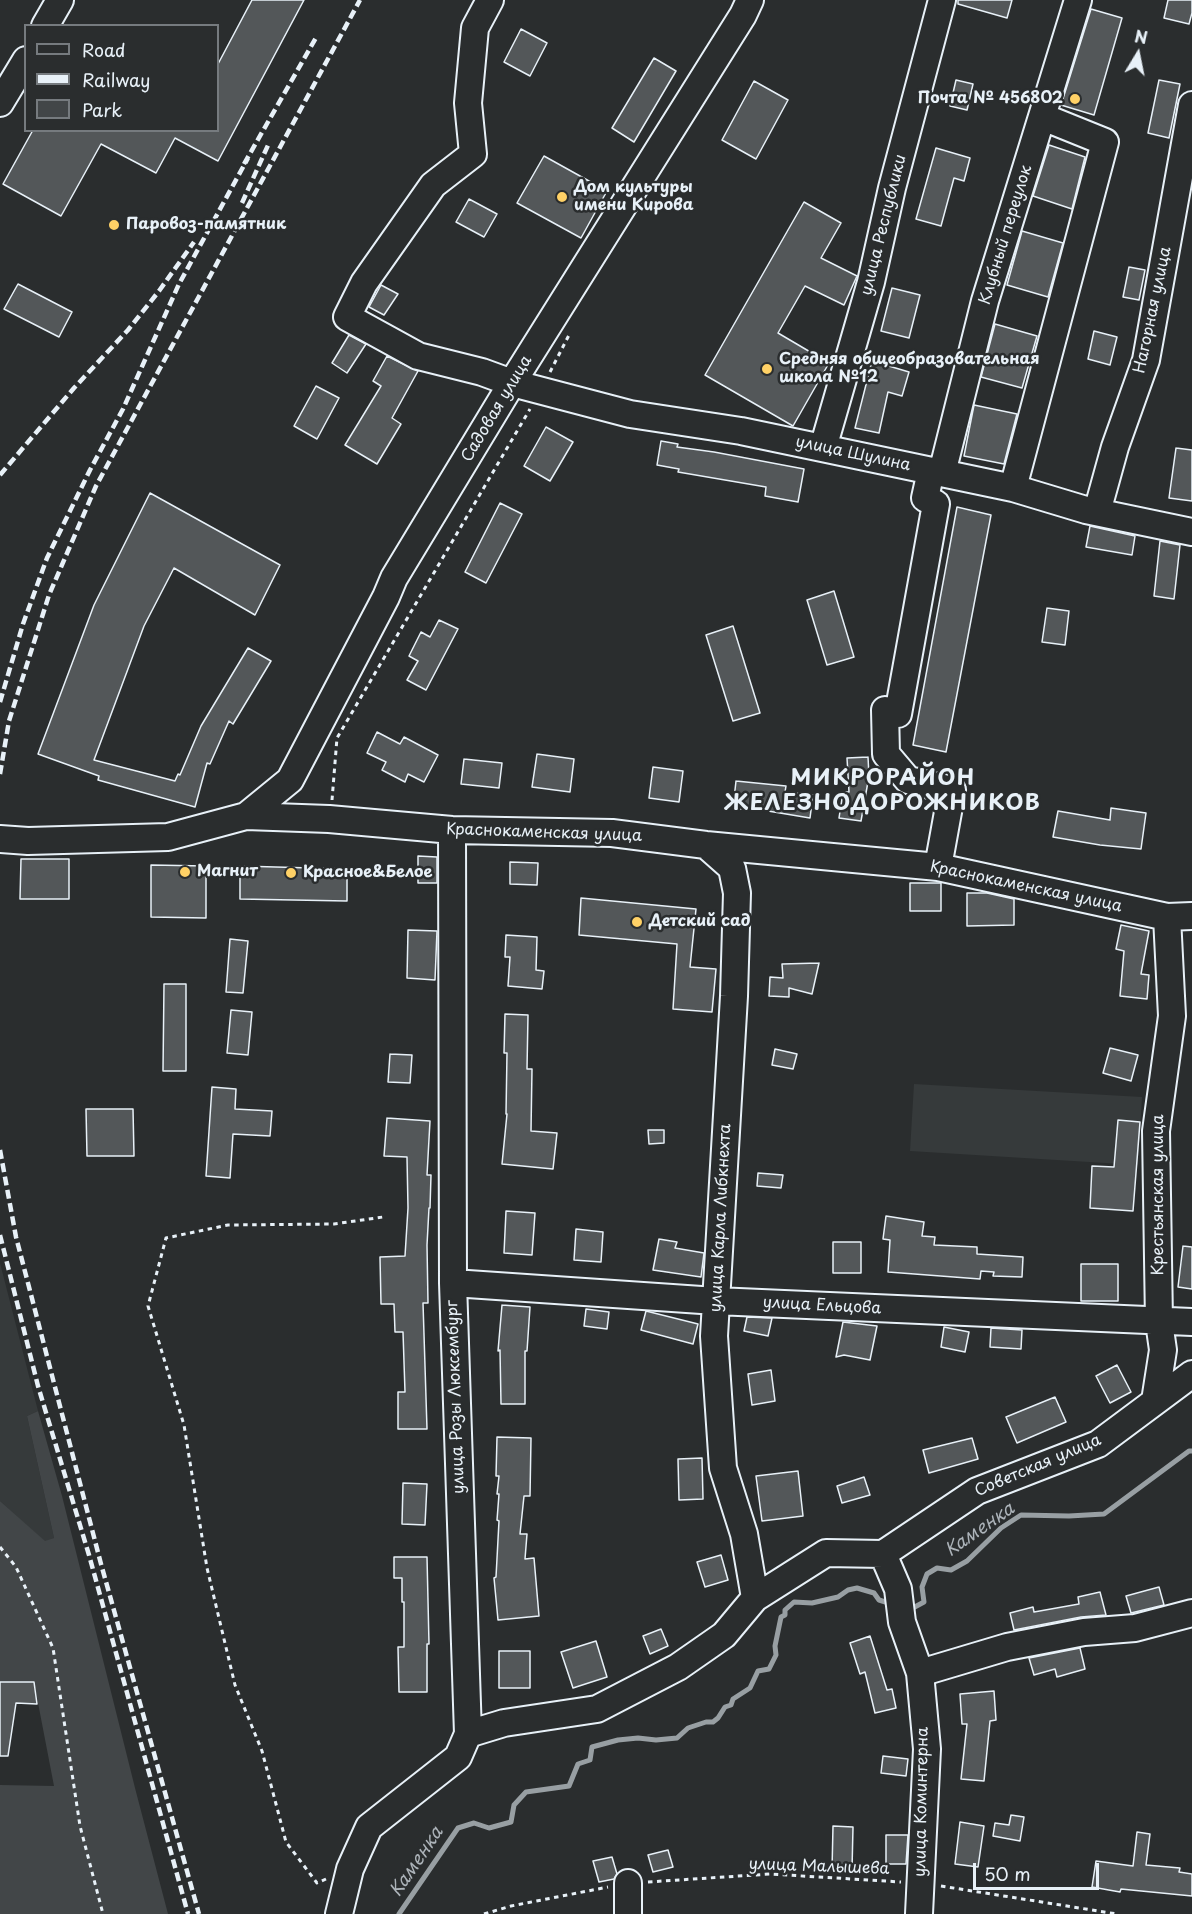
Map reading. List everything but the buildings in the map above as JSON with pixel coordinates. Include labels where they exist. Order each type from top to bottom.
[{"type":"street","points":[[46,24],[60,0]]},
{"type":"street","name":"улица Шулина","points":[[490,0],[475,28],[468,103],[473,154],[433,185],[364,283],[347,317],[418,356],[630,414],[741,431],[823,448],[1013,488],[1097,512],[1192,532]]},
{"type":"street","name":"Садовая улица","points":[[246,816],[290,780],[394,578],[512,383],[744,15],[750,0]]},
{"type":"street","name":"улица Республики","points":[[823,448],[872,282],[892,188],[942,0]]},
{"type":"street","name":"Клубный переулок","points":[[938,867],[952,789],[908,780],[886,754],[885,710],[898,714],[936,504],[925,498],[936,472],[985,302],[1078,0]]},
{"type":"street","points":[[0,103],[24,63]]},
{"type":"street","name":"Нагорная улица","points":[[1097,512],[1115,447],[1146,360],[1192,105]]},
{"type":"street","points":[[1013,488],[1105,142],[1043,117]]},
{"type":"street","name":"Краснокаменская улица","points":[[0,838],[28,841],[168,837],[246,816],[329,819],[452,830],[612,832],[706,845],[938,867],[1167,917],[1192,916]]},
{"type":"street","name":"улица Розы Люксембург","points":[[339,1914],[350,1869],[369,1827],[458,1757],[468,1734],[453,1283],[452,830]]},
{"type":"street","name":"улица Карла Либкнехта","points":[[706,845],[732,868],[737,893],[734,996],[714,1336],[723,1468],[744,1534],[755,1598]]},
{"type":"street","name":"Крестьянская улица","points":[[1155,1401],[1163,1350],[1159,1322],[1156,1131],[1172,1016],[1167,917]]},
{"type":"street","name":"улица Ельцова","points":[[453,1283],[716,1301],[1192,1322]]},
{"type":"street","name":"Советская улица","points":[[883,1554],[978,1491],[1098,1444],[1192,1374]]},
{"type":"street","points":[[468,1734],[504,1723],[597,1709],[678,1667],[724,1635],[755,1598],[826,1553],[883,1554]]},
{"type":"street","name":"улица Коминтерна","points":[[883,1554],[898,1589],[902,1622],[920,1673],[927,1749],[919,1914]]},
{"type":"street","points":[[920,1673],[1006,1647],[1084,1632],[1135,1628],[1192,1613]]},
{"type":"street","points":[[628,1883],[628,1914]]},
{"type":"path","points":[[350,1869],[317,1883],[286,1842],[262,1751],[235,1685],[207,1568],[184,1425],[148,1306],[166,1238],[228,1225],[334,1224],[383,1217]]},
{"type":"path","points":[[0,1547],[16,1567],[53,1648],[80,1826],[103,1914]]},
{"type":"path","name":"улица Малышева","points":[[484,1914],[511,1906],[628,1883],[771,1874],[921,1883],[1117,1914]]},
{"type":"shaded area","points":[[914,1084],[1142,1097],[1138,1165],[910,1151]]},
{"type":"shaded area","points":[[0,1263],[38,1411],[27,1416],[54,1538],[45,1542],[0,1501]]},
{"type":"green space","points":[[38,1411],[62,1496],[168,1914],[0,1914],[0,1785],[54,1786],[34,1682],[0,1682],[0,1501],[45,1541],[54,1538],[27,1416]]},
{"type":"waterway","name":"Каменка","points":[[907,1608],[911,1609],[924,1602],[922,1587],[927,1574],[937,1568],[951,1570],[967,1561],[1001,1528],[1021,1515],[1104,1514],[1192,1451]]},
{"type":"waterway","name":"Каменка","points":[[399,1914],[458,1828],[474,1823],[489,1828],[511,1822],[514,1805],[526,1792],[569,1786],[578,1764],[590,1760],[592,1747],[618,1740],[677,1738],[688,1728],[713,1722],[725,1707],[731,1705],[733,1699],[750,1688],[758,1671],[769,1669],[776,1655],[775,1646],[781,1617],[794,1602],[812,1603],[838,1597],[848,1590],[857,1588],[874,1593],[879,1600],[892,1604]]},
{"type":"railway","points":[[0,774],[9,721],[49,595],[96,486],[360,0]]},
{"type":"railway","points":[[244,164],[317,36]]},
{"type":"railway","points":[[242,203],[269,143]]},
{"type":"railway","points":[[0,702],[23,624],[47,558],[123,409],[179,284],[248,158]]},
{"type":"railway","points":[[0,475],[74,388],[128,330],[194,242]]},
{"type":"railway","points":[[0,1150],[16,1237],[101,1564],[199,1914]]},
{"type":"railway","points":[[0,1235],[38,1386],[89,1555],[188,1914]]},
{"type":"place","name":"Почта № 456802","points":[[1075,99]]},
{"type":"place","name":"Дом культуры имени Кирова","points":[[562,197]]},
{"type":"place","name":"Паровоз-памятник","points":[[114,225]]},
{"type":"place","name":"Средняя общеобразовательная школа №12","points":[[767,369]]},
{"type":"place","name":"Магнит","points":[[185,872]]},
{"type":"place","name":"Красное&Белое","points":[[291,873]]},
{"type":"place","name":"Детский сад","points":[[637,922]]},
{"type":"district","name":"МИКРОРАЙОН ЖЕЛЕЗНОДОРОЖНИКОВ","points":[[883,792]]}]
